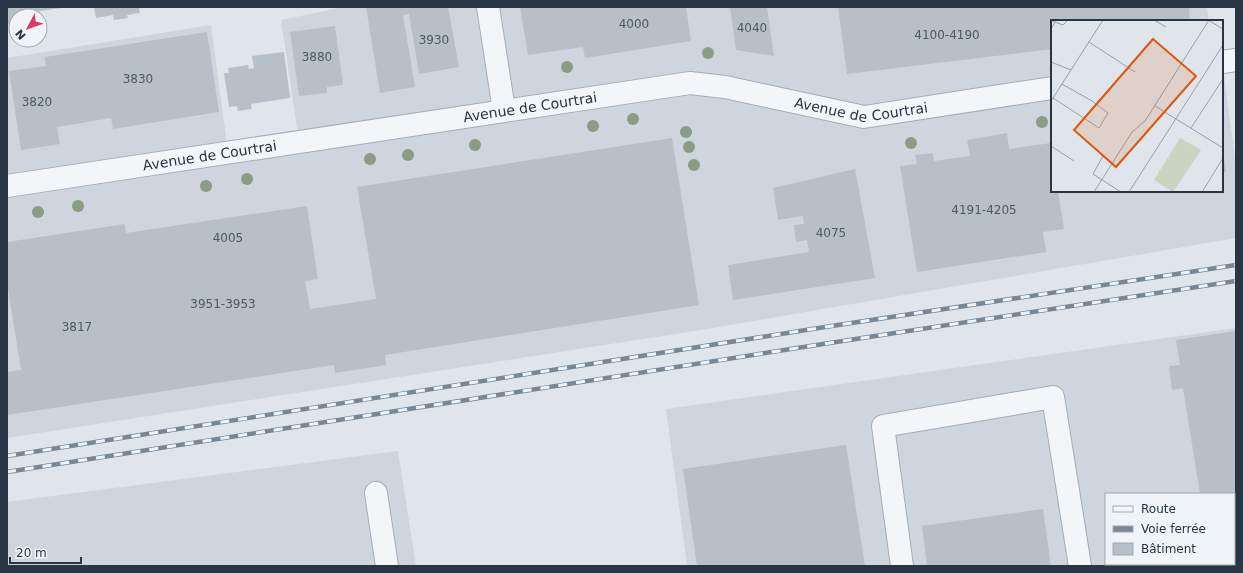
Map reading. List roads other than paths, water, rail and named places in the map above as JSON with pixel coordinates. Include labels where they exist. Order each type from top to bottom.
[{"type":"street","points":[[488,7],[504,110]]},
{"type":"street","points":[[1223,62],[1236,60]]},
{"type":"street","name":"Avenue de Courtrai","points":[[7,186],[690,82],[725,87],[864,117],[1051,88]]},
{"type":"street","points":[[902,566],[883,426],[1053,397],[1080,566]]},
{"type":"street","points":[[376,493],[387,566]]},
{"type":"railway","points":[[7,456],[825,327],[1236,265]]},
{"type":"railway","points":[[7,472],[1236,281]]}]
